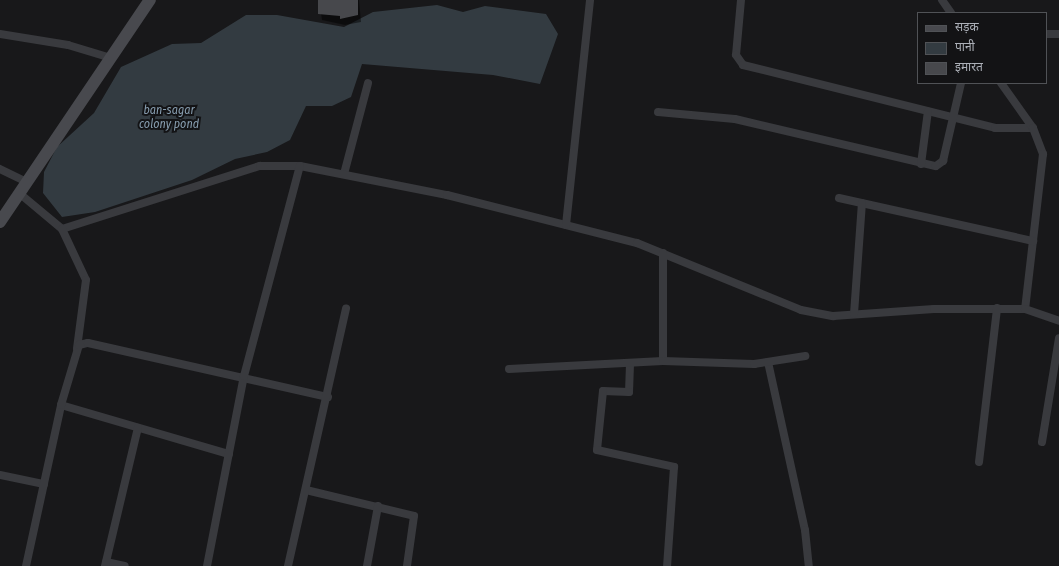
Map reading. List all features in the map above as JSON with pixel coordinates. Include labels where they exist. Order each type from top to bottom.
[{"type":"main road","points":[[0,222],[19,194],[25,181],[150,0]]},
{"type":"street","points":[[566,225],[590,0]]},
{"type":"street","points":[[741,0],[736,55],[743,65],[928,111],[950,118],[995,128],[1033,128]]},
{"type":"street","points":[[942,0],[951,12]]},
{"type":"street","points":[[0,34],[68,45],[111,58]]},
{"type":"street","points":[[1047,34],[1059,34]]},
{"type":"street","points":[[344,174],[368,83]]},
{"type":"street","points":[[658,112],[735,119],[920,164],[936,166],[943,161],[950,118],[961,84]]},
{"type":"street","points":[[1002,84],[1033,128],[1042,154],[1043,168],[1026,309]]},
{"type":"street","points":[[920,164],[928,111]]},
{"type":"street","points":[[62,229],[260,166],[300,166],[447,195],[566,225],[663,254],[772,301],[832,316],[997,308],[1026,309],[1059,321]]},
{"type":"street","points":[[207,566],[244,376],[300,166]]},
{"type":"street","points":[[0,169],[25,181]]},
{"type":"street","points":[[19,194],[62,229],[86,280],[77,348],[61,405],[26,566]]},
{"type":"street","points":[[839,198],[1033,241]]},
{"type":"street","points":[[854,314],[862,203]]},
{"type":"street","points":[[663,254],[663,360]]},
{"type":"street","points":[[288,566],[328,397],[346,308]]},
{"type":"street","points":[[979,462],[997,308]]},
{"type":"street","points":[[1042,442],[1059,338]]},
{"type":"street","points":[[77,348],[88,343],[244,376],[328,397]]},
{"type":"street","points":[[509,369],[630,364],[663,360],[719,364],[768,362],[805,356]]},
{"type":"street","points":[[768,362],[805,530],[809,566]]},
{"type":"street","points":[[630,364],[629,392],[603,391],[597,450],[674,467],[667,566]]},
{"type":"street","points":[[61,405],[229,454]]},
{"type":"street","points":[[125,566],[105,564],[138,428]]},
{"type":"street","points":[[0,475],[44,484]]},
{"type":"street","points":[[306,490],[378,506],[414,516],[407,566]]},
{"type":"street","points":[[367,566],[378,506]]},
{"type":"water","name":"ban-sagar colony pond","points":[[437,5],[463,12],[485,6],[546,14],[558,34],[540,84],[493,75],[362,64],[351,97],[332,106],[306,106],[290,140],[267,152],[235,159],[192,180],[95,212],[62,217],[43,193],[44,172],[57,147],[94,113],[121,67],[172,44],[201,43],[246,15],[277,15],[344,27],[373,12]]},
{"type":"building","points":[[318,0],[358,0],[358,15],[340,19],[340,16],[318,14]]}]
